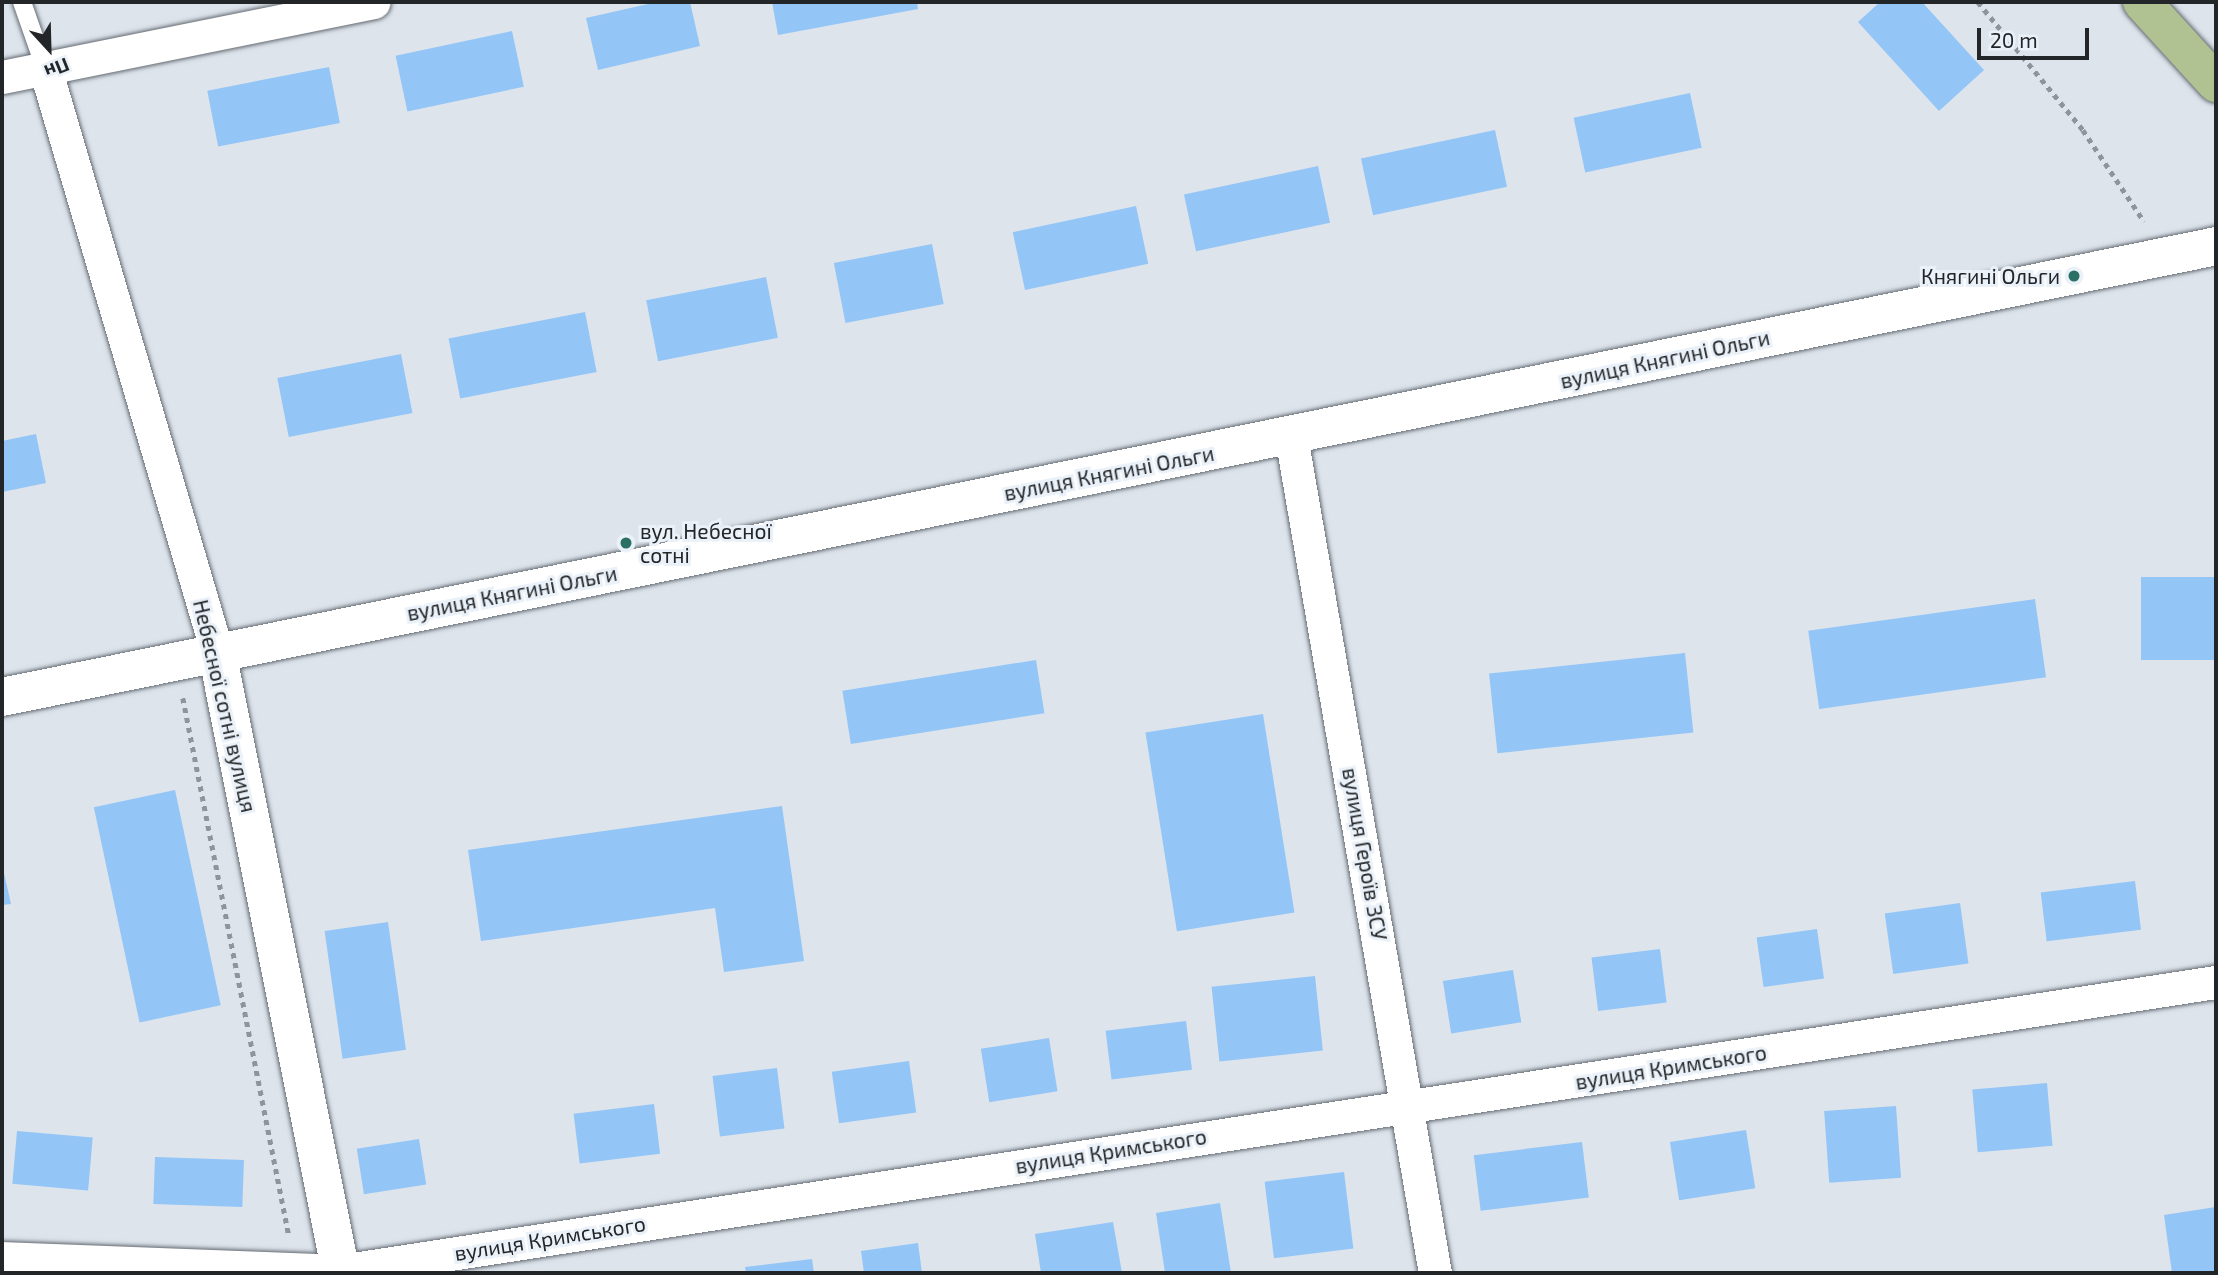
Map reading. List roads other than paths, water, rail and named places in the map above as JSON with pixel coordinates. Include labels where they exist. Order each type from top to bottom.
[{"type":"main road","points":[[2142,2],[2216,83]]},
{"type":"street","points":[[2,77],[374,2]]},
{"type":"street","name":"Небесної сотні вулиця","points":[[45,68],[217,652],[340,1272]]},
{"type":"street","name":"вулиця Княгині Ольги","points":[[2,697],[2202,249]]},
{"type":"street","name":"вулиця Героїв ЗСУ","points":[[1291,436],[1409,1107],[1435,1273]]},
{"type":"street","name":"вулиця Кримського","points":[[2,1258],[340,1272],[1362,1111],[1409,1107],[2216,982]]},
{"type":"lane","points":[[22,2],[45,68]]},
{"type":"place","name":"Княгині Ольги","points":[[2074,276]]},
{"type":"place","name":"вул. Небесної сотні","points":[[626,543]]}]
